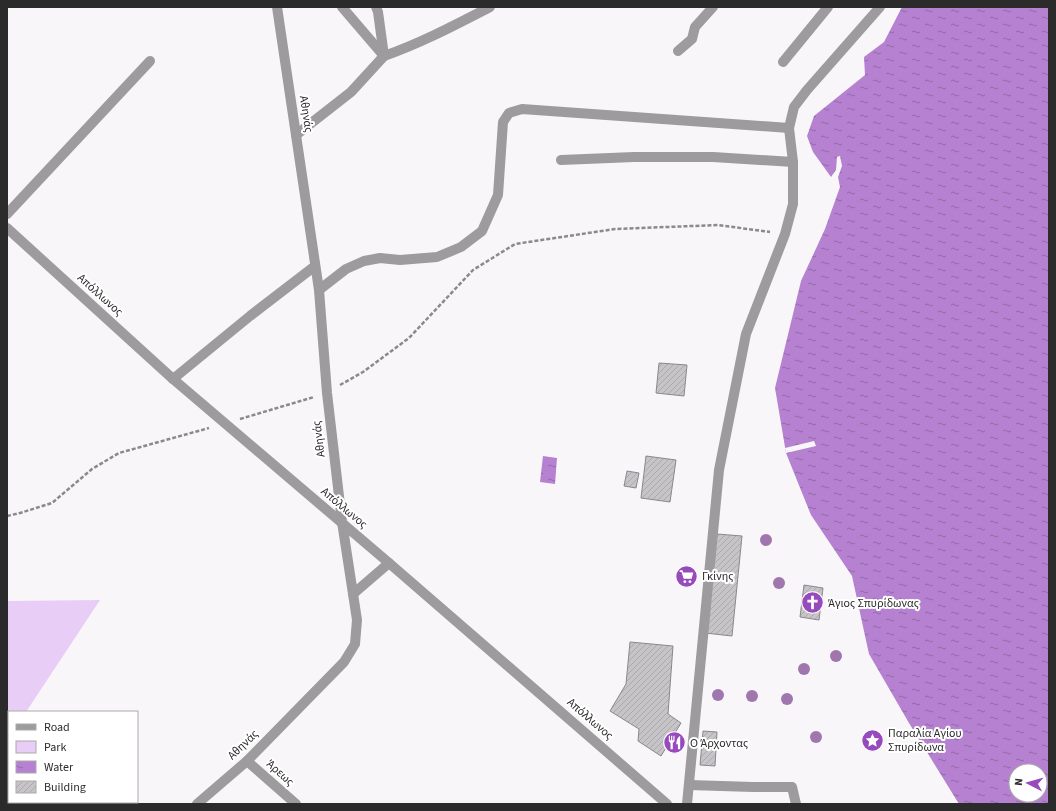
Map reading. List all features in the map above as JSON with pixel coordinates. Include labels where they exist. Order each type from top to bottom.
[{"type":"street","name":"Αθηνάς","points":[[197,804],[247,761],[344,662],[355,644],[357,620],[342,522],[327,393],[319,290],[277,7]]},
{"type":"street","points":[[342,7],[384,56]]},
{"type":"street","points":[[376,7],[384,56]]},
{"type":"street","points":[[296,135],[351,92],[384,56],[409,48],[490,7]]},
{"type":"street","points":[[678,51],[692,39],[695,26],[713,7]]},
{"type":"street","points":[[783,62],[828,7]]},
{"type":"street","points":[[687,804],[719,470],[746,334],[785,234],[793,204],[794,162],[789,128],[794,107],[807,90],[880,7]]},
{"type":"street","points":[[7,214],[150,60]]},
{"type":"street","points":[[319,290],[346,269],[364,260],[380,258],[400,260],[437,257],[461,247],[482,231],[498,195],[502,122],[509,113],[522,109],[789,128]]},
{"type":"street","points":[[561,160],[634,157],[705,157],[794,162]]},
{"type":"street","name":"Απόλλωνος","points":[[7,228],[173,379],[342,522],[667,804]]},
{"type":"street","points":[[173,379],[250,316],[315,266]]},
{"type":"street","points":[[353,594],[389,563]]},
{"type":"street","name":"Άρεως","points":[[247,761],[296,804]]},
{"type":"street","points":[[689,785],[753,788],[792,787],[796,804]]},
{"type":"path","points":[[7,516],[52,503],[92,469],[119,453],[225,424],[327,393],[363,372],[409,338],[473,270],[515,244],[631,228],[718,225],[785,234]]},
{"type":"green space","points":[[100,600],[27,711],[8,711],[7,740],[7,601]]},
{"type":"water","points":[[902,7],[1049,7],[1049,804],[959,804],[909,723],[869,654],[852,576],[811,515],[786,453],[775,388],[801,281],[825,229],[840,187],[838,177],[842,166],[840,156],[837,157],[836,170],[831,177],[813,152],[807,136],[814,116],[865,75],[864,57],[884,42]]},
{"type":"water","points":[[543,456],[557,458],[555,484],[540,482]]},
{"type":"pier","points":[[814,441],[816,446],[786,453],[785,448]]},
{"type":"building","points":[[659,363],[687,365],[684,396],[656,393]]},
{"type":"building","points":[[646,456],[676,460],[670,502],[641,498]]},
{"type":"building","points":[[627,471],[639,473],[636,488],[624,486]]},
{"type":"building","points":[[717,534],[742,536],[732,636],[705,633]]},
{"type":"building","name":"Άγιος Σπυρίδωνας","points":[[804,585],[823,588],[819,620],[800,617]]},
{"type":"building","points":[[630,642],[673,646],[668,714],[681,723],[661,756],[638,741],[639,729],[610,711],[626,684]]},
{"type":"building","points":[[703,731],[717,732],[715,766],[700,765]]},
{"type":"place","name":"Γκίνης","points":[[686,576]]},
{"type":"place","name":"Άγιος Σπυρίδωνας","points":[[812,603]]},
{"type":"place","name":"Παραλία Αγίου Σπυρίδωνα","points":[[873,740]]},
{"type":"place","name":"Ο Άρχοντας","points":[[674,743]]}]
